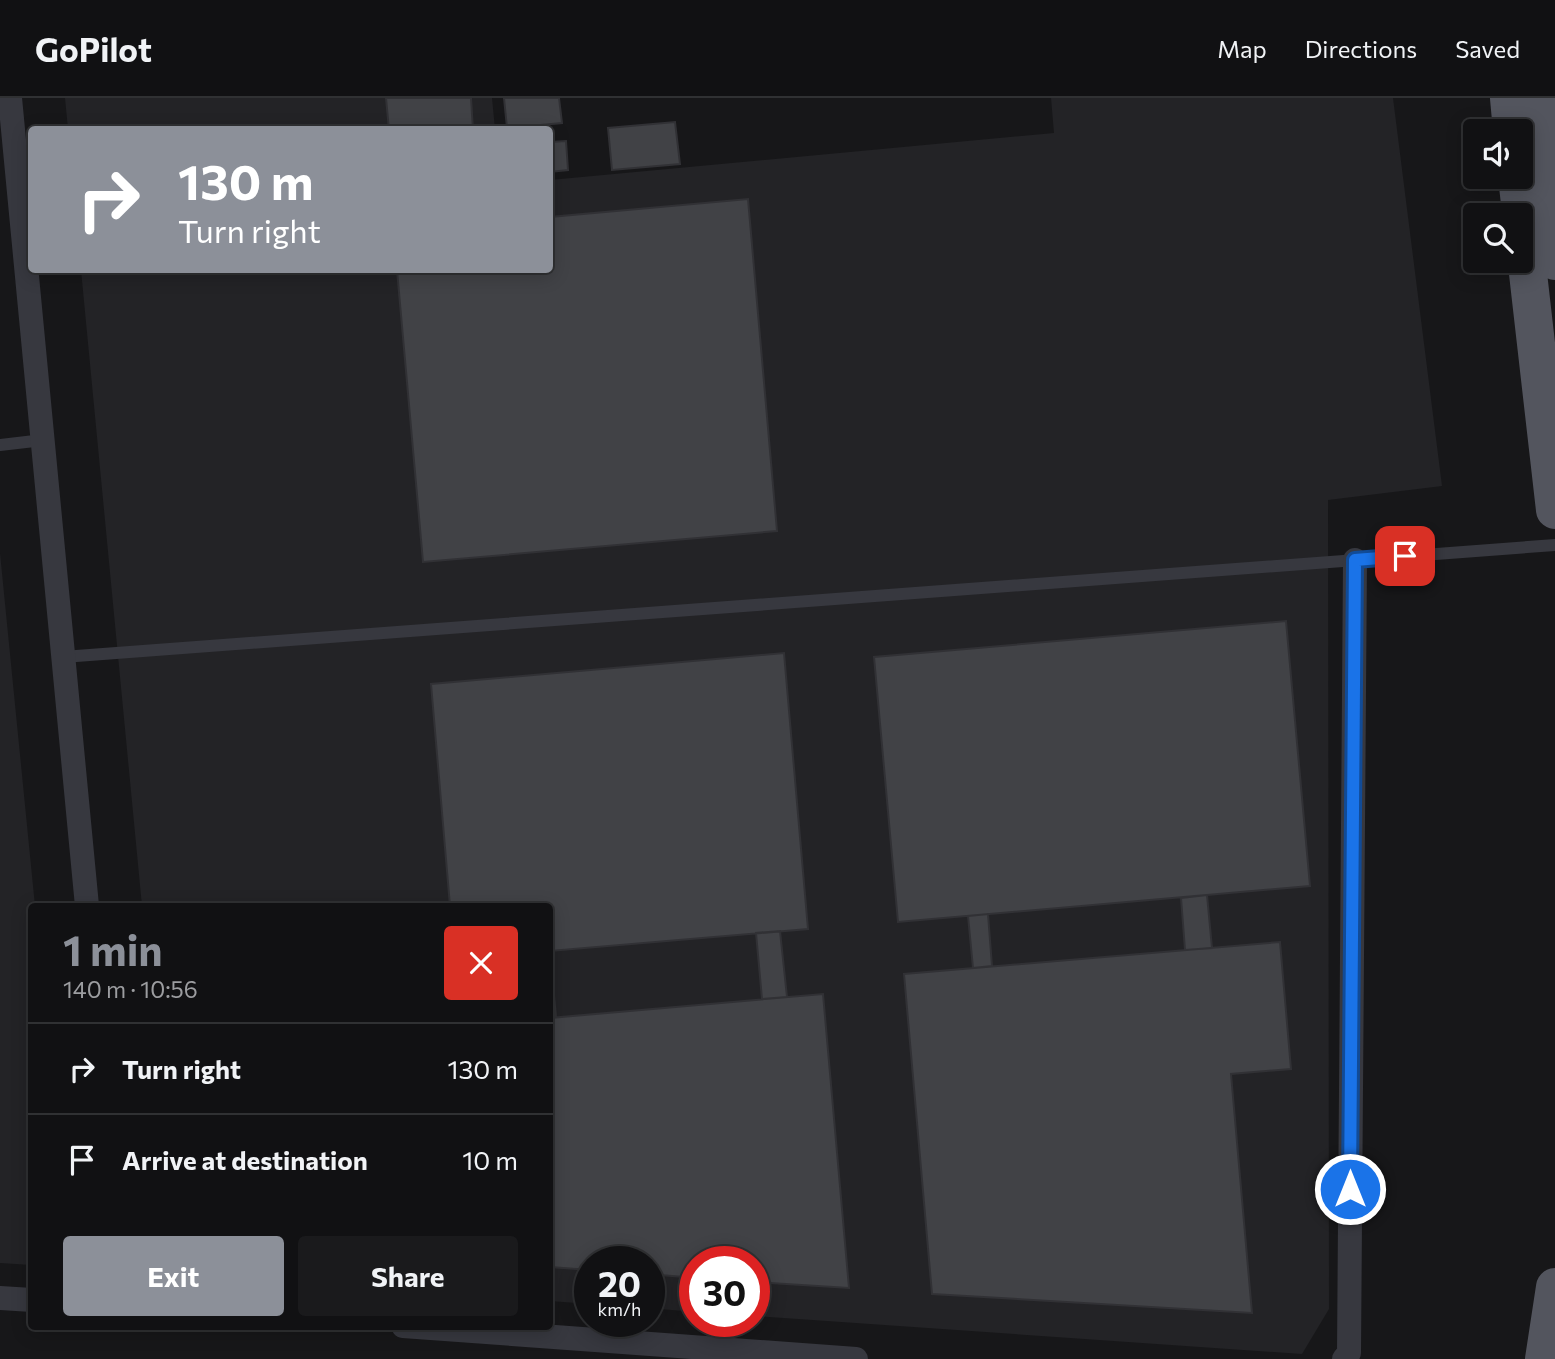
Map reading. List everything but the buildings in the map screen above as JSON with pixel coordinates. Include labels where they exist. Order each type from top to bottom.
[{"type":"main road","points":[[1509,98],[1511,119]]},
{"type":"main road","points":[[1537,98],[1555,261]]},
{"type":"main road","points":[[1518,189],[1555,510]]},
{"type":"main road","points":[[1544,1359],[1555,1287]]},
{"type":"street","points":[[10,98],[87,903]]},
{"type":"street","points":[[1344,1359],[1349,1353],[1355,560]]},
{"type":"street","points":[[0,1298],[28,1300]]},
{"type":"street","points":[[457,1330],[856,1359]]},
{"type":"lane","points":[[0,445],[43,440]]},
{"type":"lane","points":[[64,657],[1555,545]]},
{"type":"shaded area","points":[[65,98],[492,98],[495,126],[68,126]]},
{"type":"shaded area","points":[[1051,98],[1393,98],[1442,486],[1328,500],[1329,1309],[1302,1354],[770,1317],[770,1246],[679,1246],[679,1311],[665,1309],[665,1246],[574,1246],[574,1303],[553,1301],[553,903],[142,903],[81,273],[553,273],[553,180],[1054,133]]},
{"type":"shaded area","points":[[0,553],[35,903],[28,903],[28,1265],[0,1263]]},
{"type":"route","points":[[1350,1189],[1355,560],[1405,556]]}]
